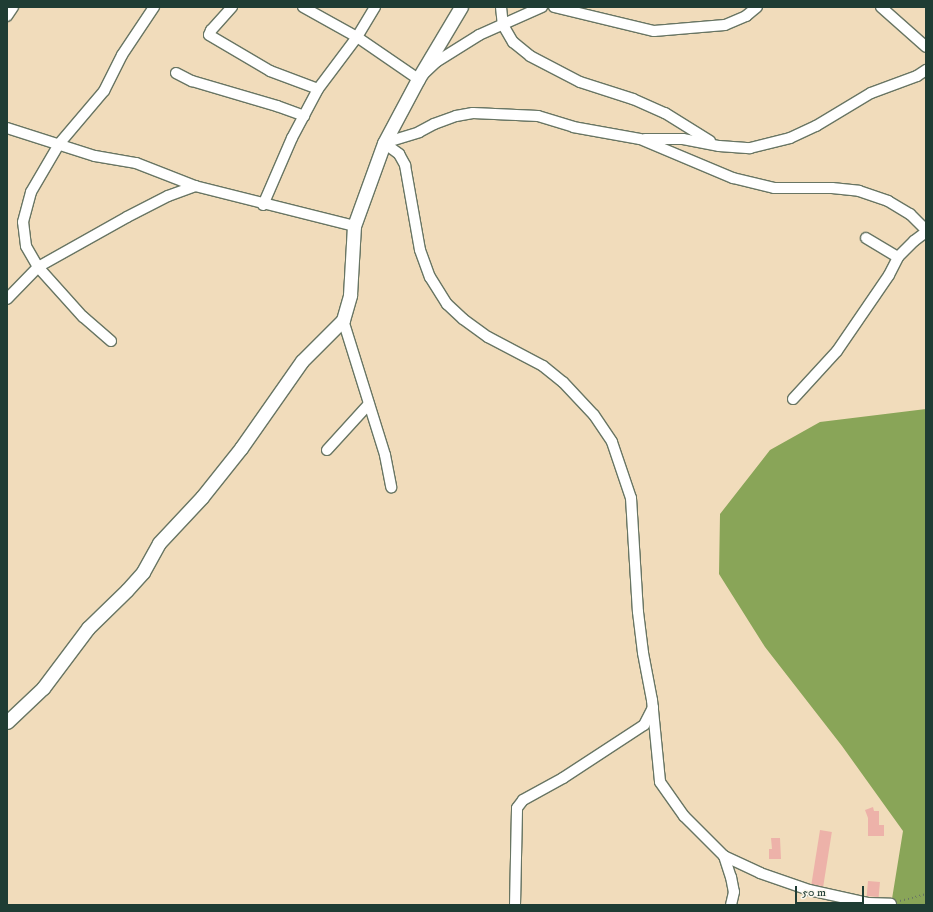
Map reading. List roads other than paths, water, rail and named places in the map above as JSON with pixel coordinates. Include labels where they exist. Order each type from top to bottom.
[{"type":"street","points":[[7,16],[13,7]]},
{"type":"street","points":[[111,341],[83,317],[38,267],[26,246],[23,222],[31,192],[59,144],[104,91],[122,54],[154,7]]},
{"type":"street","points":[[232,7],[209,35],[270,71],[318,89]]},
{"type":"street","points":[[303,7],[357,38],[418,79]]},
{"type":"street","points":[[263,205],[318,89],[357,38],[375,7]]},
{"type":"street","points":[[7,722],[43,688],[88,628],[143,572],[159,543],[207,490],[257,425],[302,361],[343,320],[350,295],[354,226],[384,143],[418,79],[461,7]]},
{"type":"street","points":[[501,7],[503,25],[513,42],[530,56],[580,82],[633,99],[665,114],[719,146]]},
{"type":"street","points":[[418,79],[436,62],[479,35],[542,7]]},
{"type":"street","points":[[554,7],[654,31],[725,25],[746,16],[757,7]]},
{"type":"street","points":[[881,7],[926,47]]},
{"type":"street","points":[[384,143],[419,132],[434,124],[456,116],[473,113],[538,116],[573,127],[640,139],[683,139],[719,146],[750,148],[790,138],[816,126],[871,93],[917,76],[926,70]]},
{"type":"street","points":[[176,73],[192,81],[277,106],[304,116]]},
{"type":"street","points":[[7,128],[95,156],[136,163],[195,186],[263,205],[354,226]]},
{"type":"street","points":[[640,139],[733,178],[774,188],[832,188],[860,191],[888,201],[910,214],[926,231],[898,256],[883,285],[837,351],[793,399]]},
{"type":"street","points":[[384,143],[399,154],[405,165],[420,250],[430,277],[447,304],[463,319],[488,337],[542,366],[563,382],[594,415],[612,442],[631,498],[638,612],[653,707],[660,782],[684,816],[724,856],[760,872],[809,890],[868,903],[891,904]]},
{"type":"street","points":[[7,299],[38,267],[127,217],[168,196],[195,186]]},
{"type":"street","points":[[866,238],[898,256]]},
{"type":"street","points":[[343,320],[385,455],[391,487]]},
{"type":"street","points":[[327,450],[369,404]]},
{"type":"street","points":[[515,905],[517,808],[523,800],[562,778],[644,725],[653,707]]},
{"type":"street","points":[[724,856],[734,892],[731,905]]}]
